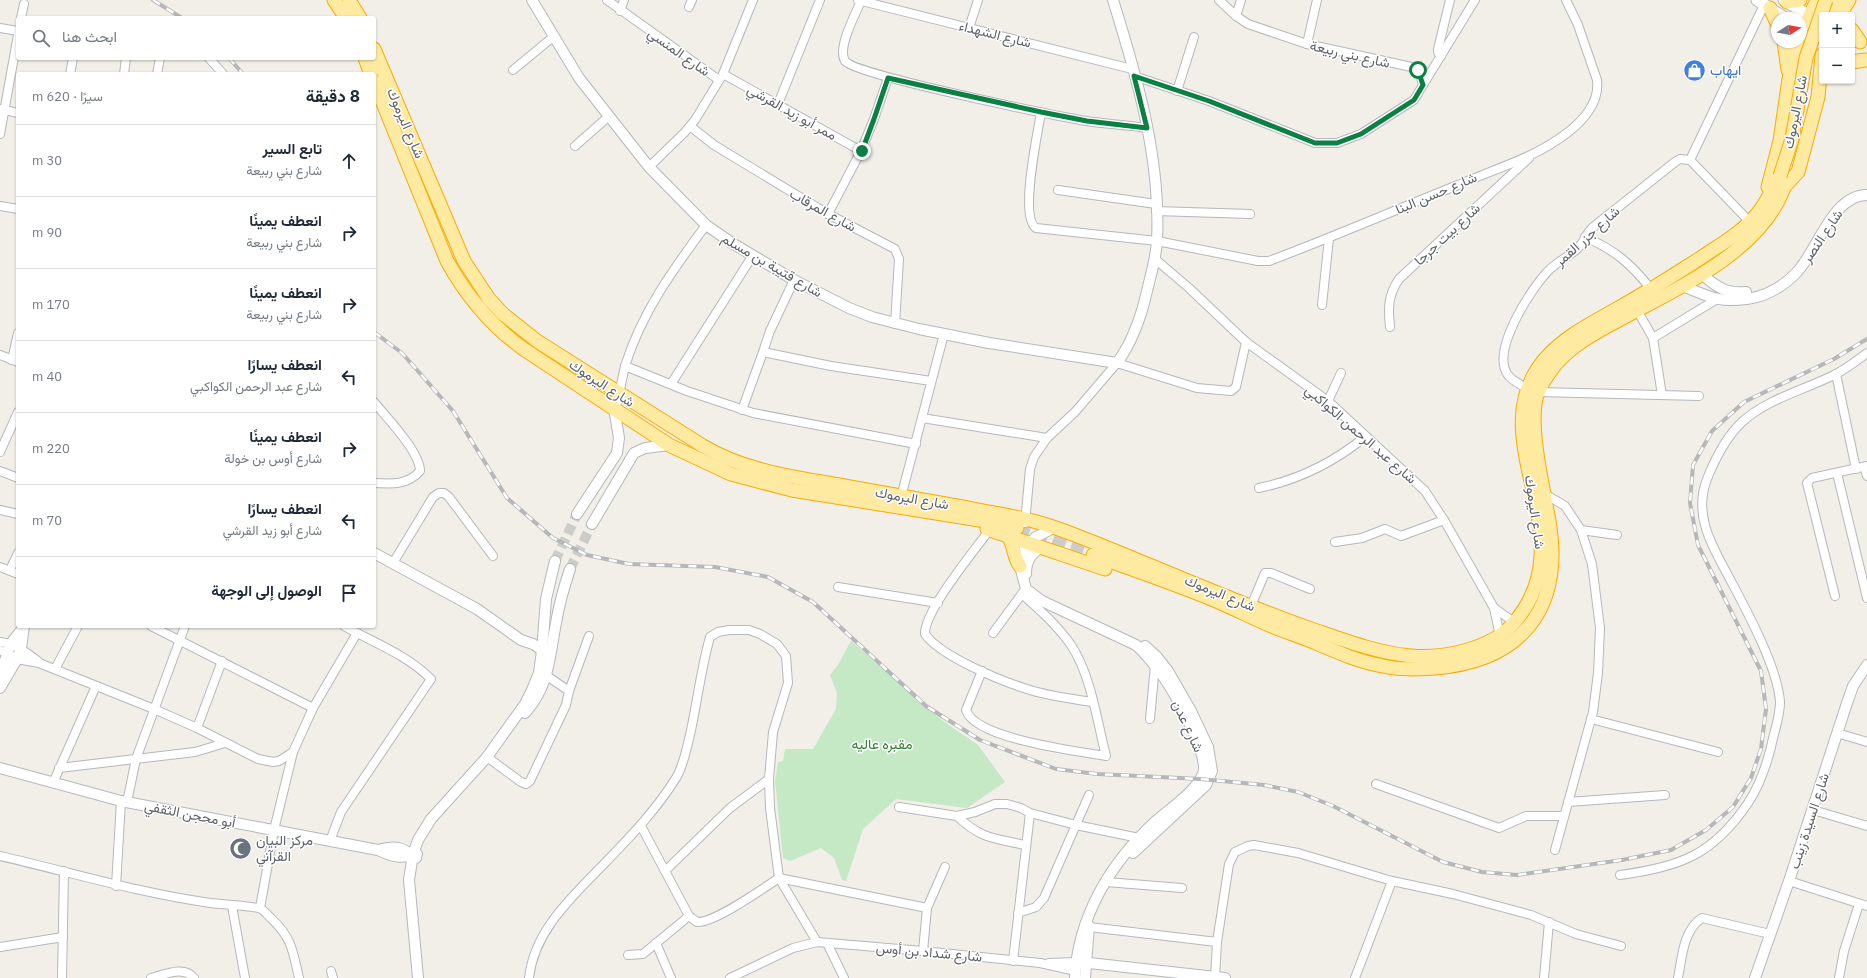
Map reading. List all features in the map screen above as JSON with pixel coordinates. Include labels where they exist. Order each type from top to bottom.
[{"type":"highway","points":[[334,0],[345,16]]},
{"type":"highway","points":[[349,0],[359,16]]},
{"type":"highway","points":[[1807,21],[1817,0]]},
{"type":"highway","name":"شارع اليرموك","points":[[1093,555],[1204,596],[1270,626],[1332,651],[1371,664],[1394,668],[1416,669],[1448,667],[1490,656],[1519,637],[1532,622],[1544,600],[1551,576],[1552,564],[1550,531],[1534,429],[1535,404],[1533,390],[1536,371],[1542,363],[1569,337],[1651,289],[1724,242],[1750,222],[1783,180],[1792,139],[1806,58],[1826,0]]},
{"type":"highway","points":[[1764,4],[1771,14]]},
{"type":"highway","points":[[1834,12],[1843,7]]},
{"type":"highway","points":[[1807,39],[1816,41],[1819,48]]},
{"type":"highway","name":"شارع اليرموك","points":[[376,54],[464,260],[489,299],[522,330],[619,394],[709,450],[735,462],[758,470],[901,497],[1017,530],[1053,528],[1251,606],[1364,646],[1412,656],[1435,656],[1458,652],[1500,636],[1514,622],[1532,596],[1539,577],[1541,559],[1539,519],[1523,430],[1523,405],[1533,390],[1568,352],[1579,343],[1702,274],[1725,258],[1755,231],[1768,216],[1797,151],[1801,137],[1811,69],[1819,40]]},
{"type":"highway","points":[[1785,48],[1789,79]]},
{"type":"highway","points":[[1765,203],[1780,141],[1789,79],[1797,48]]},
{"type":"highway","points":[[366,60],[370,72]]},
{"type":"highway","points":[[1818,97],[1819,84]]},
{"type":"highway","points":[[1783,180],[1798,172],[1818,97],[1824,84]]},
{"type":"highway","name":"شارع اليرموك","points":[[376,86],[447,261],[475,305],[506,336],[669,445],[731,474],[760,483],[792,490],[992,522],[1017,530]]},
{"type":"highway","points":[[792,490],[806,498],[990,529],[1017,530],[1029,543],[1221,612],[1270,626]]},
{"type":"highway","points":[[1017,530],[1012,542],[1016,560],[1020,566]]},
{"type":"highway","points":[[1071,557],[1072,547],[1080,538]]},
{"type":"main road","points":[[1790,1],[1809,16],[1819,21]]},
{"type":"main road","points":[[1764,4],[1776,12]]},
{"type":"main road","points":[[1807,38],[1819,39]]},
{"type":"street","name":"شارع قتيبة بن مسلم","points":[[532,0],[579,78],[608,117],[649,167],[706,225],[753,255],[794,280],[849,308],[895,324],[944,334],[1117,363]]},
{"type":"street","name":"شارع المنسي","points":[[606,0],[620,11],[721,77],[690,126],[649,167]]},
{"type":"street","points":[[620,11],[624,0]]},
{"type":"street","points":[[721,77],[753,0]]},
{"type":"street","points":[[778,104],[820,0]]},
{"type":"street","points":[[969,28],[978,0]]},
{"type":"street","points":[[1017,530],[1031,464],[1047,438],[1080,406],[1128,348],[1138,324],[1155,259],[1157,241],[1153,162],[1147,128],[1112,0]]},
{"type":"street","name":"شارع بني ربيعة","points":[[1219,0],[1236,16],[1248,24],[1308,44],[1416,68],[1420,73],[1423,85]]},
{"type":"street","points":[[1236,16],[1241,0]]},
{"type":"street","points":[[1308,44],[1317,0]]},
{"type":"street","points":[[1441,56],[1438,49],[1450,0]]},
{"type":"street","points":[[1133,73],[1315,143],[1325,144],[1349,140],[1414,100],[1475,0]]},
{"type":"street","name":"شارع حسن البنا","points":[[1157,241],[1264,261],[1329,238],[1533,155],[1560,139],[1574,128],[1585,116],[1595,101],[1597,94],[1597,80],[1578,25],[1566,0]]},
{"type":"street","points":[[859,1],[842,47],[844,58],[848,64],[888,78],[1041,112],[1087,121],[1147,128]]},
{"type":"street","name":"شارع الشهداء","points":[[859,1],[969,28],[1133,73]]},
{"type":"street","points":[[21,16],[24,4]]},
{"type":"street","points":[[1750,222],[1690,160],[1764,4]]},
{"type":"street","points":[[0,28],[16,31]]},
{"type":"street","points":[[513,70],[553,37]]},
{"type":"street","points":[[1177,91],[1194,37]]},
{"type":"street","points":[[0,134],[2,110],[16,44]]},
{"type":"street","points":[[70,72],[73,60]]},
{"type":"street","points":[[124,72],[126,60]]},
{"type":"street","points":[[158,72],[159,60]]},
{"type":"street","points":[[211,60],[221,72]]},
{"type":"street","name":"ممر أبو زيد القرشي","points":[[721,77],[778,104],[862,151]]},
{"type":"street","points":[[828,214],[862,151],[888,78]]},
{"type":"street","points":[[2,110],[16,113]]},
{"type":"street","points":[[1041,112],[1029,194],[1029,215],[1032,226],[1040,229],[1157,241]]},
{"type":"street","points":[[575,146],[608,117]]},
{"type":"street","name":"شارع المرقاب","points":[[690,126],[714,145],[828,214],[895,249],[899,259],[895,324]]},
{"type":"street","name":"شارع بيت جرجا","points":[[1390,327],[1388,304],[1393,287],[1399,278],[1533,155]]},
{"type":"street","name":"شارع جزر القمر","points":[[1533,390],[1509,377],[1504,366],[1503,353],[1509,334],[1541,279],[1550,269],[1577,249],[1592,228],[1680,159],[1690,160]]},
{"type":"street","points":[[1058,190],[1156,207],[1250,214]]},
{"type":"street","name":"شارع النصر","points":[[1682,286],[1718,299],[1737,300],[1761,296],[1782,285],[1798,272],[1838,210],[1850,200],[1867,195]]},
{"type":"street","points":[[0,206],[16,209]]},
{"type":"street","points":[[577,514],[617,453],[619,438],[614,408],[631,347],[655,298],[668,277],[706,225]]},
{"type":"street","points":[[1585,237],[1602,245],[1625,260],[1651,289]]},
{"type":"street","points":[[1322,305],[1329,238]]},
{"type":"street","points":[[671,384],[753,255]]},
{"type":"street","name":"شارع عبد الرحمن الكواكبي","points":[[1155,259],[1189,288],[1246,342],[1328,402],[1426,492],[1444,520],[1494,608],[1500,636]]},
{"type":"street","name":"شارع النصر","points":[[1702,274],[1718,288],[1734,293],[1761,290],[1782,285]]},
{"type":"street","points":[[742,410],[770,331],[794,280]]},
{"type":"street","points":[[1653,338],[1718,299]]},
{"type":"street","points":[[1637,310],[1653,338],[1662,395]]},
{"type":"street","points":[[901,497],[944,334]]},
{"type":"street","points":[[1117,363],[1197,388],[1231,391],[1236,387],[1246,342]]},
{"type":"street","points":[[763,352],[831,366],[931,382]]},
{"type":"street","points":[[1620,875],[1649,871],[1673,865],[1705,850],[1721,835],[1745,808],[1762,778],[1780,710],[1777,686],[1762,646],[1747,612],[1708,538],[1704,526],[1703,513],[1706,481],[1728,438],[1740,423],[1767,405],[1836,374],[1867,353]]},
{"type":"street","points":[[0,355],[15,361]]},
{"type":"street","points":[[625,366],[742,410],[916,444]]},
{"type":"street","points":[[1328,402],[1342,373]]},
{"type":"street","points":[[1836,374],[1856,469]]},
{"type":"street","points":[[1533,390],[1699,396]]},
{"type":"street","points":[[376,404],[415,453],[420,463],[420,471],[414,478],[402,482],[376,483]]},
{"type":"street","points":[[0,452],[16,418]]},
{"type":"street","points":[[922,418],[1047,438]]},
{"type":"street","points":[[1259,488],[1285,482],[1317,468],[1349,450],[1365,437]]},
{"type":"street","points":[[592,524],[634,453],[645,448],[669,445]]},
{"type":"street","points":[[1835,596],[1808,483],[1812,478],[1866,467],[1867,476]]},
{"type":"street","points":[[0,471],[16,477]]},
{"type":"street","points":[[1837,473],[1867,598]]},
{"type":"street","points":[[393,563],[433,497],[439,493],[444,493],[449,498],[493,556]]},
{"type":"street","points":[[1545,494],[1565,506],[1572,514],[1581,530],[1592,564],[1600,628],[1598,673],[1591,719],[1563,816],[1555,850]]},
{"type":"street","points":[[0,510],[16,514]]},
{"type":"street","points":[[1335,542],[1362,538],[1385,529],[1401,536],[1444,520]]},
{"type":"street","points":[[982,671],[969,699],[966,710],[968,717],[978,725],[991,731],[1038,745],[1106,756],[1093,702],[1081,665],[1070,644],[1025,590],[1020,566],[1023,552],[1029,543],[1053,528]]},
{"type":"street","points":[[990,529],[938,603],[926,625],[925,634],[946,652],[982,671],[1026,689],[1093,702]]},
{"type":"street","points":[[1581,530],[1617,535]]},
{"type":"street","points":[[993,633],[1025,590],[1028,560],[1042,547]]},
{"type":"street","points":[[376,554],[477,610],[546,657]]},
{"type":"street","points":[[10,570],[16,557]]},
{"type":"street","points":[[418,978],[410,880],[417,856],[435,824],[540,694],[547,676],[546,599],[555,561]]},
{"type":"street","points":[[0,567],[16,573]]},
{"type":"street","points":[[489,758],[525,704],[532,690],[546,657],[560,601],[570,569]]},
{"type":"street","points":[[1251,606],[1265,573],[1271,573],[1310,589]]},
{"type":"street","points":[[838,587],[938,603]]},
{"type":"street","name":"شارع عدن","points":[[1025,590],[1048,604],[1136,645],[1154,665],[1169,686],[1199,746],[1204,768],[1203,773],[1196,784],[1143,838],[1092,905],[1084,926],[1081,970]]},
{"type":"street","name":"شارع عدن","points":[[1025,590],[1115,630],[1145,646],[1168,670],[1194,718],[1210,755],[1212,770],[1211,776],[1202,788],[1143,838]]},
{"type":"street","name":"شارع عبد الرحمن الكواكبي","points":[[1494,608],[1514,622]]},
{"type":"street","points":[[0,675],[3,652],[23,628]]},
{"type":"street","points":[[0,688],[17,659],[21,648],[24,628]]},
{"type":"street","points":[[55,669],[77,628]]},
{"type":"street","points":[[155,628],[180,639],[313,708]]},
{"type":"street","points":[[116,886],[124,802],[136,759],[184,628]]},
{"type":"street","points":[[330,841],[341,812],[431,679],[396,652],[348,628]]},
{"type":"street","points":[[529,978],[534,955],[540,941],[555,917],[641,826],[680,770],[698,700],[710,637],[718,632],[738,629],[753,632],[777,644],[786,656],[788,683],[774,726],[769,778],[770,808],[779,878],[817,942]]},
{"type":"street","points":[[260,908],[274,830],[293,752],[313,708],[357,633]]},
{"type":"street","points":[[489,758],[512,777],[524,784],[528,783],[566,705],[569,691],[589,636]]},
{"type":"street","points":[[0,642],[21,648],[39,663]]},
{"type":"street","points":[[3,652],[17,659],[39,663],[55,669],[154,710],[197,728],[266,762],[279,761],[293,752]]},
{"type":"street","points":[[197,728],[222,661]]},
{"type":"street","points":[[1150,719],[1154,665]]},
{"type":"street","name":"شارع السيدة زينب","points":[[1755,978],[1813,810],[1836,733],[1853,686],[1867,665]]},
{"type":"street","points":[[547,676],[569,691]]},
{"type":"street","points":[[53,783],[96,686]]},
{"type":"street","points":[[1591,719],[1718,752]]},
{"type":"street","points":[[1836,733],[1867,742]]},
{"type":"street","points":[[59,768],[204,751],[225,743]]},
{"type":"street","name":"أبو محجن الثقفي","points":[[2,767],[53,783],[124,802],[378,850],[394,857],[404,858],[417,856]]},
{"type":"street","points":[[665,871],[730,808],[769,778]]},
{"type":"street","points":[[1376,784],[1499,828],[1526,816],[1563,816]]},
{"type":"street","points":[[1018,913],[1036,907],[1044,898],[1089,795]]},
{"type":"street","points":[[1568,802],[1665,795]]},
{"type":"street","points":[[899,807],[957,816],[975,812],[995,804],[1014,805],[1030,812],[1076,825],[1143,838]]},
{"type":"street","points":[[1813,810],[1867,826]]},
{"type":"street","points":[[1013,961],[1025,845],[1030,812]]},
{"type":"street","points":[[957,816],[972,830],[980,834],[1025,845]]},
{"type":"street","points":[[641,826],[689,916],[697,922],[709,920],[779,878],[927,908]]},
{"type":"street","points":[[1220,977],[1217,942],[1229,864],[1235,852],[1244,847],[1254,845],[1298,853],[1392,881],[1453,894],[1531,915],[1590,939],[1621,946]]},
{"type":"street","points":[[0,856],[64,871],[116,886],[232,906],[260,908],[283,930],[292,947],[300,978]]},
{"type":"street","points":[[417,856],[416,880],[425,978]]},
{"type":"street","points":[[924,950],[927,908],[945,867]]},
{"type":"street","points":[[62,978],[64,871]]},
{"type":"street","points":[[1355,978],[1392,881]]},
{"type":"street","points":[[1789,881],[1863,905],[1844,951],[1839,978]]},
{"type":"street","points":[[1108,882],[1182,888]]},
{"type":"street","name":"شارع عدن","points":[[1081,970],[1089,927],[1095,908],[1108,882]]},
{"type":"street","points":[[232,906],[245,978]]},
{"type":"street","points":[[628,955],[644,954],[689,916]]},
{"type":"street","points":[[1678,978],[1686,939],[1693,927],[1702,918],[1770,934]]},
{"type":"street","points":[[1544,978],[1549,922]]},
{"type":"street","points":[[1089,927],[1217,942]]},
{"type":"street","points":[[0,947],[63,937]]},
{"type":"street","name":"شارع شداد بن أوس","points":[[730,978],[793,948],[817,942],[924,950],[1040,963],[1081,970],[1134,969],[1220,977]]},
{"type":"street","points":[[656,943],[671,978]]},
{"type":"street","points":[[828,943],[844,978]]},
{"type":"street","points":[[151,978],[183,971],[190,973],[194,978]]},
{"type":"green space","name":"مقبره عاليه","points":[[851,641],[943,721],[978,745],[1005,782],[967,808],[896,799],[863,829],[846,881],[842,880],[834,858],[821,848],[790,861],[783,858],[775,781],[778,762],[783,761],[785,749],[813,749],[836,709],[837,693],[830,675],[838,665]]},
{"type":"tunnel","points":[[555,561],[577,514]]},
{"type":"tunnel","points":[[570,569],[592,524]]},
{"type":"tunnel","points":[[1017,528],[1093,555]]},
{"type":"railway","points":[[153,0],[179,16]]},
{"type":"railway","points":[[231,60],[241,72]]},
{"type":"railway","points":[[376,334],[402,353],[453,411],[507,498],[553,538],[587,555],[629,564],[715,567],[768,577],[813,602],[926,706],[980,740],[1056,769],[1097,774],[1200,779],[1264,785],[1298,792],[1333,806],[1443,862],[1482,872],[1517,875],[1622,860],[1671,850],[1706,830],[1733,807],[1751,778],[1761,749],[1766,709],[1761,671],[1698,545],[1690,503],[1693,465],[1712,431],[1744,402],[1834,359],[1867,339]]},
{"type":"place","name":"ايهاب","points":[[1695,70]]},
{"type":"place","name":"مركز البيان القرآني","points":[[240,848]]},
{"type":"route","points":[[862,151],[888,78],[1087,121],[1147,128],[1134,76],[1209,101],[1315,143],[1325,144],[1349,140],[1414,100],[1423,85],[1418,70]]}]
